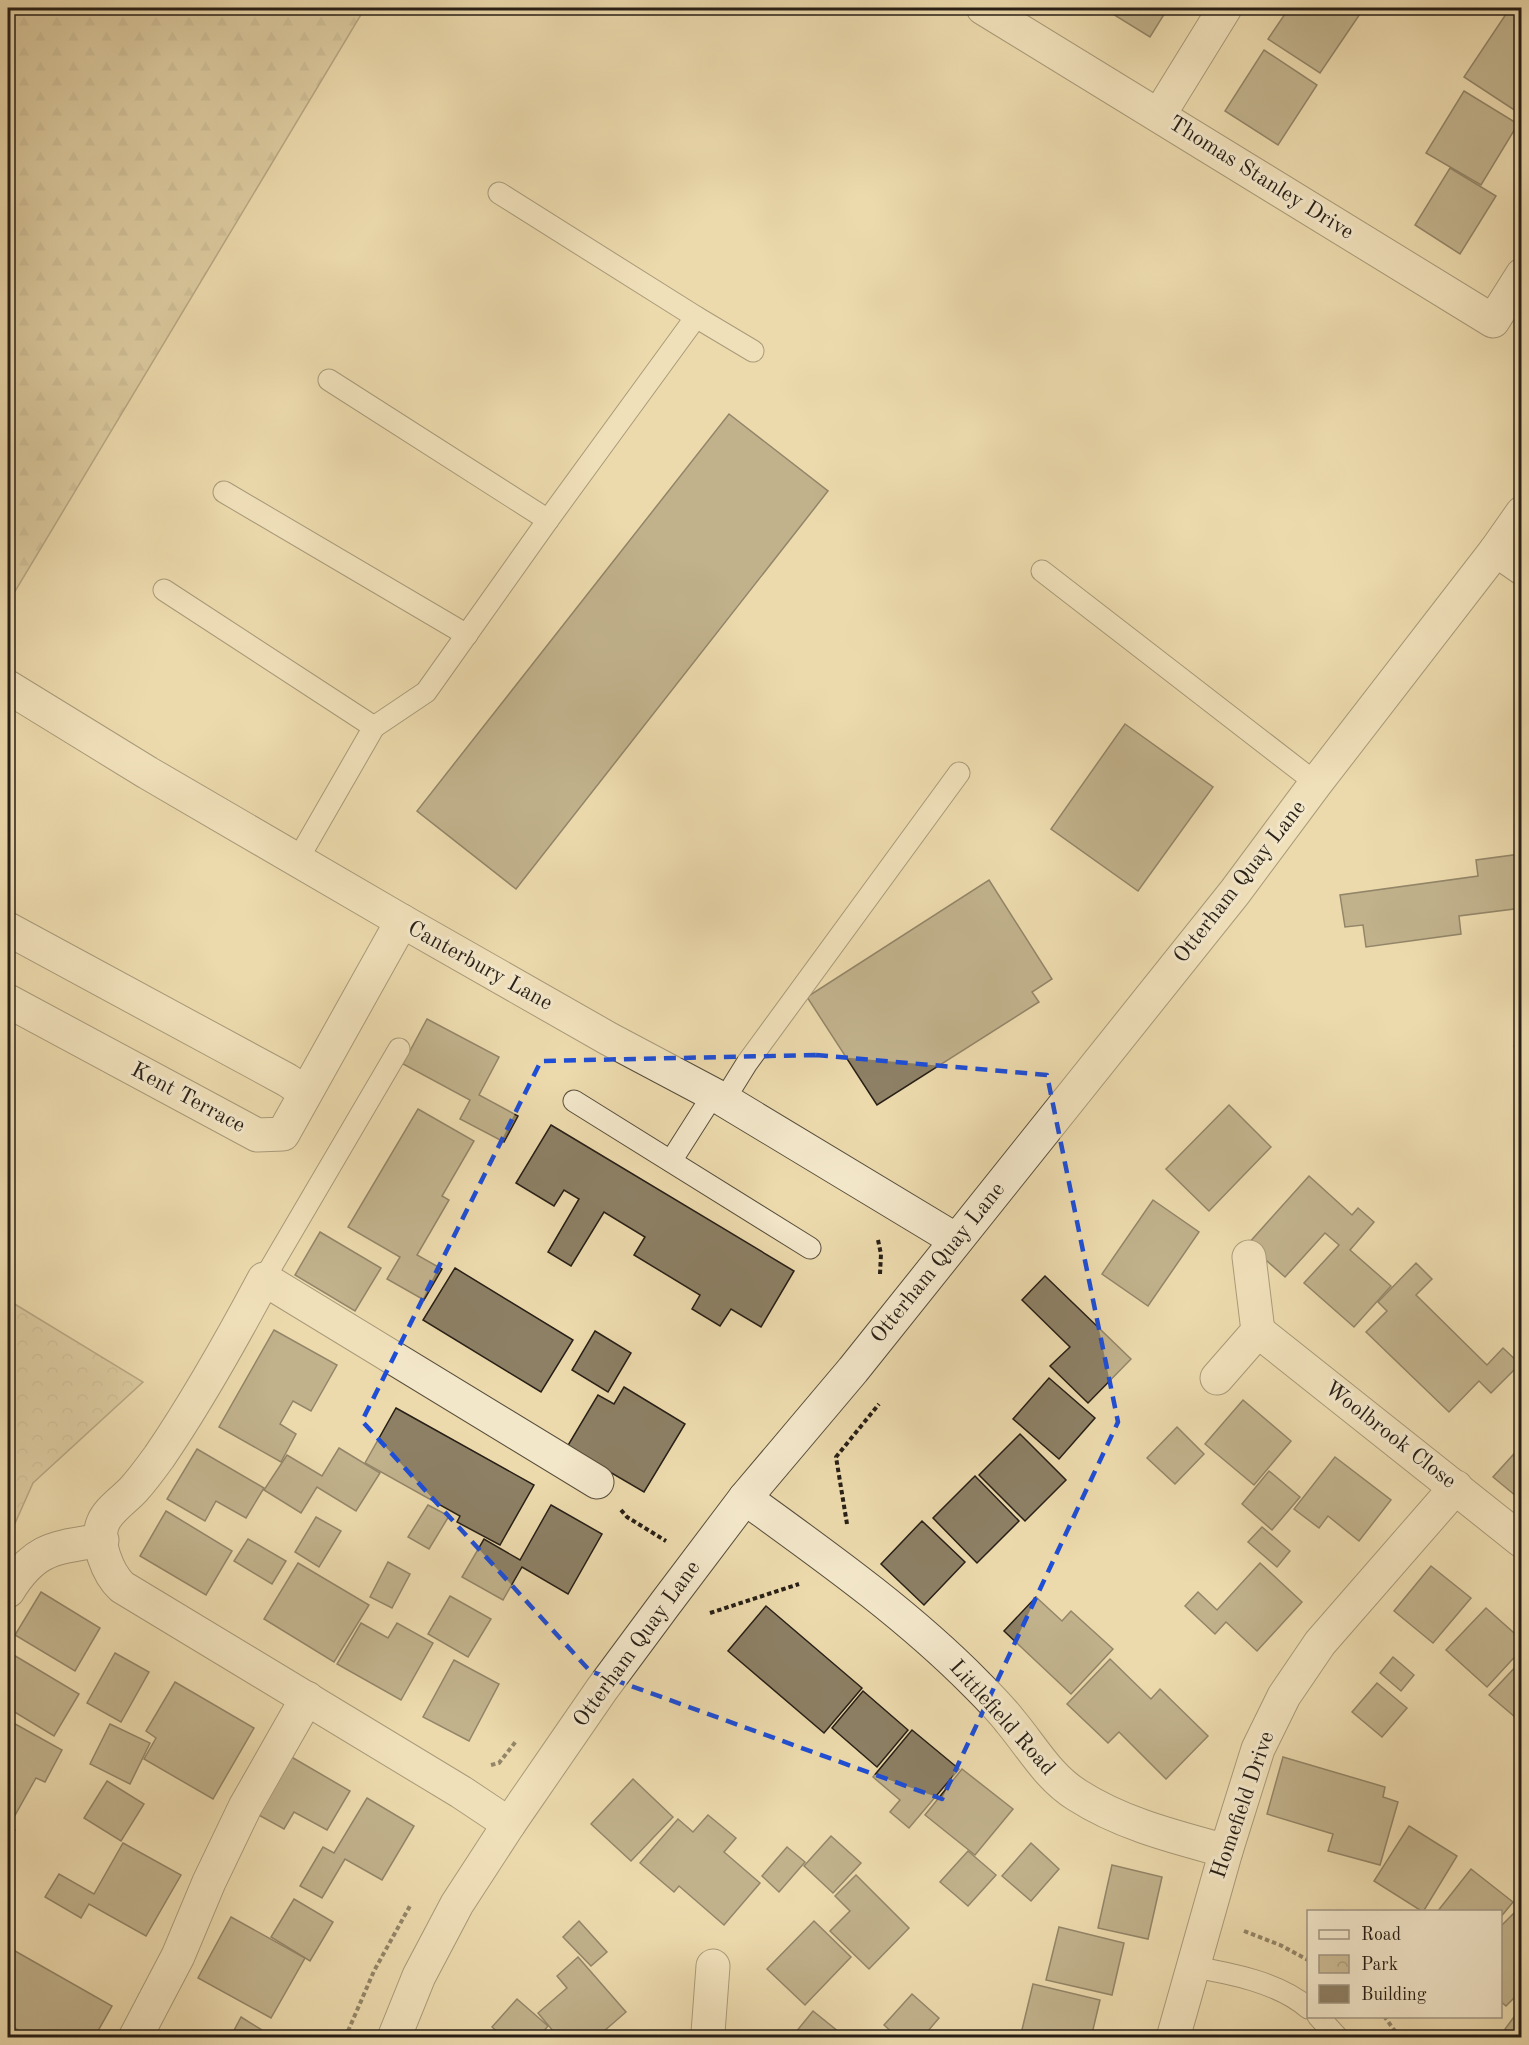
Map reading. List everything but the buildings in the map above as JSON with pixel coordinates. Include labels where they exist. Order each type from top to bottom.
[{"type":"street","name":"Thomas Stanley Drive","points":[[983,8],[1493,321],[1521,275]]},
{"type":"street","points":[[1159,115],[1225,8]]},
{"type":"street","name":"Otterham Quay Lane","points":[[394,2037],[436,1940],[457,1904],[602,1689],[745,1498],[853,1370],[1235,892],[1316,783],[1509,559],[1521,513]]},
{"type":"street","name":"Canterbury Lane","points":[[8,687],[148,773],[402,921],[719,1098],[956,1240]]},
{"type":"street","name":"Kent Terrace","points":[[8,1001],[257,1135],[283,1134],[402,921]]},
{"type":"street","points":[[8,929],[151,1005],[305,1092]]},
{"type":"street","points":[[1217,1378],[1258,1331],[1249,1257]]},
{"type":"street","points":[[509,1824],[461,1792],[122,1587],[108,1567],[101,1529],[105,1519],[135,1488],[159,1456],[194,1402],[264,1279],[597,1482]]},
{"type":"street","name":"Woolbrook Close","points":[[1258,1331],[1521,1541]]},
{"type":"street","name":"Homefield Drive","points":[[1173,2037],[1226,1851],[1258,1749],[1284,1696],[1320,1643],[1456,1487]]},
{"type":"street","name":"Littlefield Road","points":[[745,1498],[828,1557],[930,1641],[1010,1721],[1056,1778],[1076,1794],[1121,1818],[1171,1836],[1226,1851]]},
{"type":"street","points":[[8,1591],[26,1565],[38,1556],[56,1548],[102,1540]]},
{"type":"street","points":[[135,2037],[178,1956],[209,1882],[245,1807],[307,1698]]},
{"type":"street","points":[[703,2036],[713,1966]]},
{"type":"lane","points":[[499,193],[753,351]]},
{"type":"lane","points":[[298,860],[374,727],[426,692],[696,317]]},
{"type":"lane","points":[[329,381],[548,520]]},
{"type":"lane","points":[[224,492],[467,635]]},
{"type":"lane","points":[[1042,571],[1316,783]]},
{"type":"lane","points":[[164,590],[374,727]]},
{"type":"lane","points":[[671,1161],[747,1063],[959,773]]},
{"type":"lane","points":[[264,1279],[399,1049]]},
{"type":"lane","points":[[574,1101],[810,1248]]},
{"type":"lane","points":[[1193,1967],[1232,1974],[1274,1989],[1300,2001],[1307,2007]]},
{"type":"lane","points":[[1320,2018],[1338,2037]]},
{"type":"path","points":[[709,1614],[804,1582],[828,1557],[848,1532],[836,1457],[885,1396]]},
{"type":"path","points":[[597,1482],[627,1517],[670,1543]]},
{"type":"path","points":[[1236,1928],[1280,1945],[1307,1959]]},
{"type":"path","points":[[1386,2018],[1400,2037]]},
{"type":"highlighted area","points":[[816,1055],[1047,1075],[1118,1422],[942,1799],[590,1671],[362,1421],[541,1061]]},
{"type":"green space","points":[[8,8],[365,8],[8,603]]},
{"type":"green space","points":[[8,1300],[143,1382],[33,1483],[8,1539]]}]
